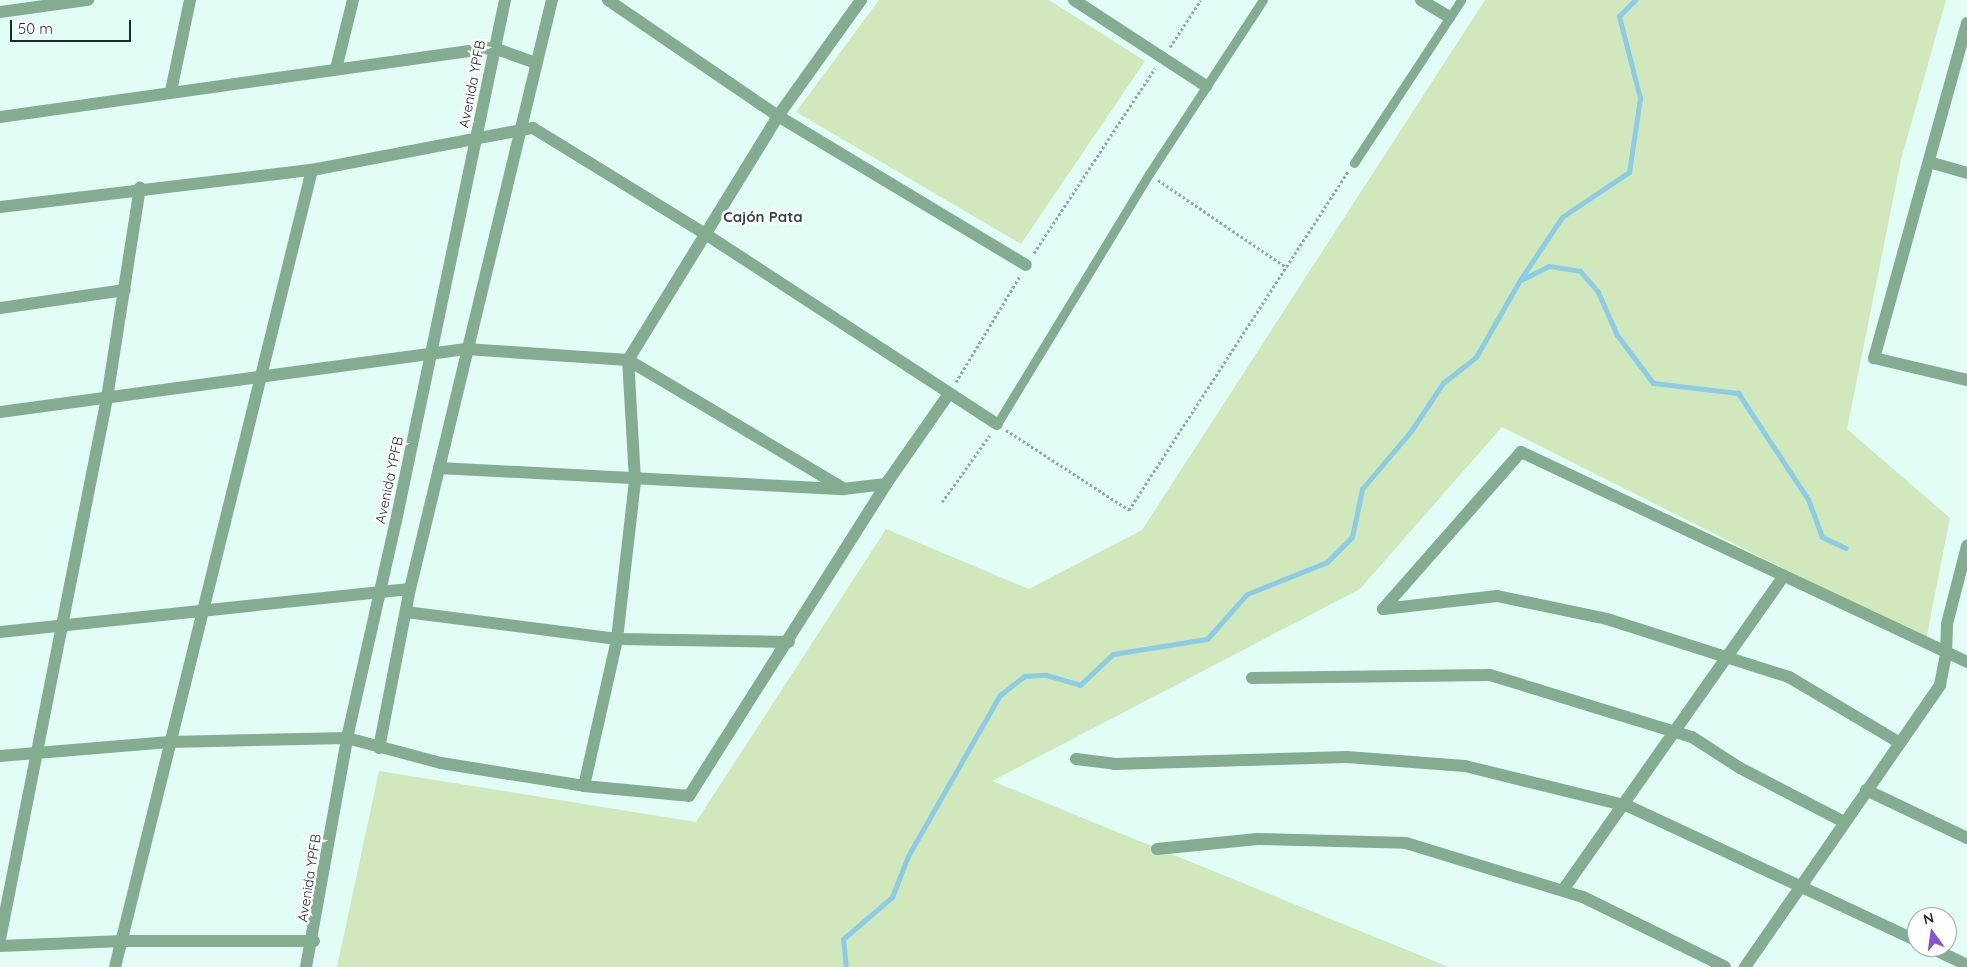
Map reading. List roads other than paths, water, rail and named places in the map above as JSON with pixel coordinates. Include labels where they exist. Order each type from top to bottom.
[{"type":"street","points":[[0,12],[88,0]]},
{"type":"street","points":[[171,91],[190,0]]},
{"type":"street","points":[[336,69],[353,0]]},
{"type":"street","name":"Avenida YPFB","points":[[306,967],[314,941],[347,738],[477,140],[505,0]]},
{"type":"street","points":[[379,748],[410,589],[466,349],[552,0]]},
{"type":"street","points":[[608,0],[778,116],[1026,265]]},
{"type":"street","points":[[584,786],[617,639],[635,480],[628,360],[707,235],[778,116],[860,0]]},
{"type":"street","points":[[1074,0],[1206,86]]},
{"type":"street","points":[[1421,0],[1449,17]]},
{"type":"street","points":[[1967,23],[1874,358],[1967,380]]},
{"type":"street","points":[[0,117],[171,91],[494,48],[536,63]]},
{"type":"street","points":[[0,207],[140,188],[312,170],[533,128],[707,235],[948,395],[997,424]]},
{"type":"street","points":[[1929,162],[1967,173]]},
{"type":"street","points":[[115,967],[123,941],[169,742],[259,377],[312,170]]},
{"type":"street","points":[[0,939],[108,398],[140,188]]},
{"type":"street","points":[[0,308],[124,290]]},
{"type":"street","points":[[0,412],[466,349],[628,360],[843,489]]},
{"type":"street","points":[[0,756],[169,742],[347,738],[441,763],[584,786],[688,796],[789,642],[886,484],[948,395]]},
{"type":"street","points":[[1900,743],[1789,677],[1607,619],[1497,596],[1383,609],[1521,452],[1946,654],[1967,662]]},
{"type":"street","points":[[439,468],[635,480],[843,489],[886,484]]},
{"type":"street","points":[[1745,967],[1940,685],[1946,654],[1947,624],[1967,546]]},
{"type":"street","points":[[1563,890],[1784,576]]},
{"type":"street","points":[[0,632],[201,613],[410,589]]},
{"type":"street","points":[[406,612],[617,639],[789,642]]},
{"type":"street","points":[[1252,678],[1490,676],[1692,737],[1740,768],[1844,822]]},
{"type":"street","points":[[1076,759],[1114,764],[1347,756],[1465,766],[1623,805],[1800,885],[1907,936]]},
{"type":"street","points":[[1866,790],[1967,838]]},
{"type":"street","points":[[1158,850],[1258,838],[1406,843],[1583,897],[1725,967]]},
{"type":"street","points":[[0,946],[123,941],[314,941]]},
{"type":"street","points":[[1950,957],[1967,965]]},
{"type":"lane","points":[[997,424],[1150,174],[1263,0]]},
{"type":"lane","points":[[1354,163],[1460,0]]},
{"type":"waterway","points":[[846,967],[843,939],[892,897],[908,856],[1000,695],[1024,676],[1046,675],[1080,685],[1113,654],[1207,639],[1247,594],[1327,562],[1352,537],[1362,489],[1411,431],[1443,383],[1476,357],[1520,280],[1562,217],[1629,172],[1640,98],[1619,16],[1635,0]]},
{"type":"waterway","points":[[1521,280],[1549,266],[1580,271],[1598,292],[1617,335],[1653,383],[1738,393],[1808,499],[1822,537],[1846,548]]},
{"type":"district","name":"Cajón Pata","points":[[763,217]]}]
